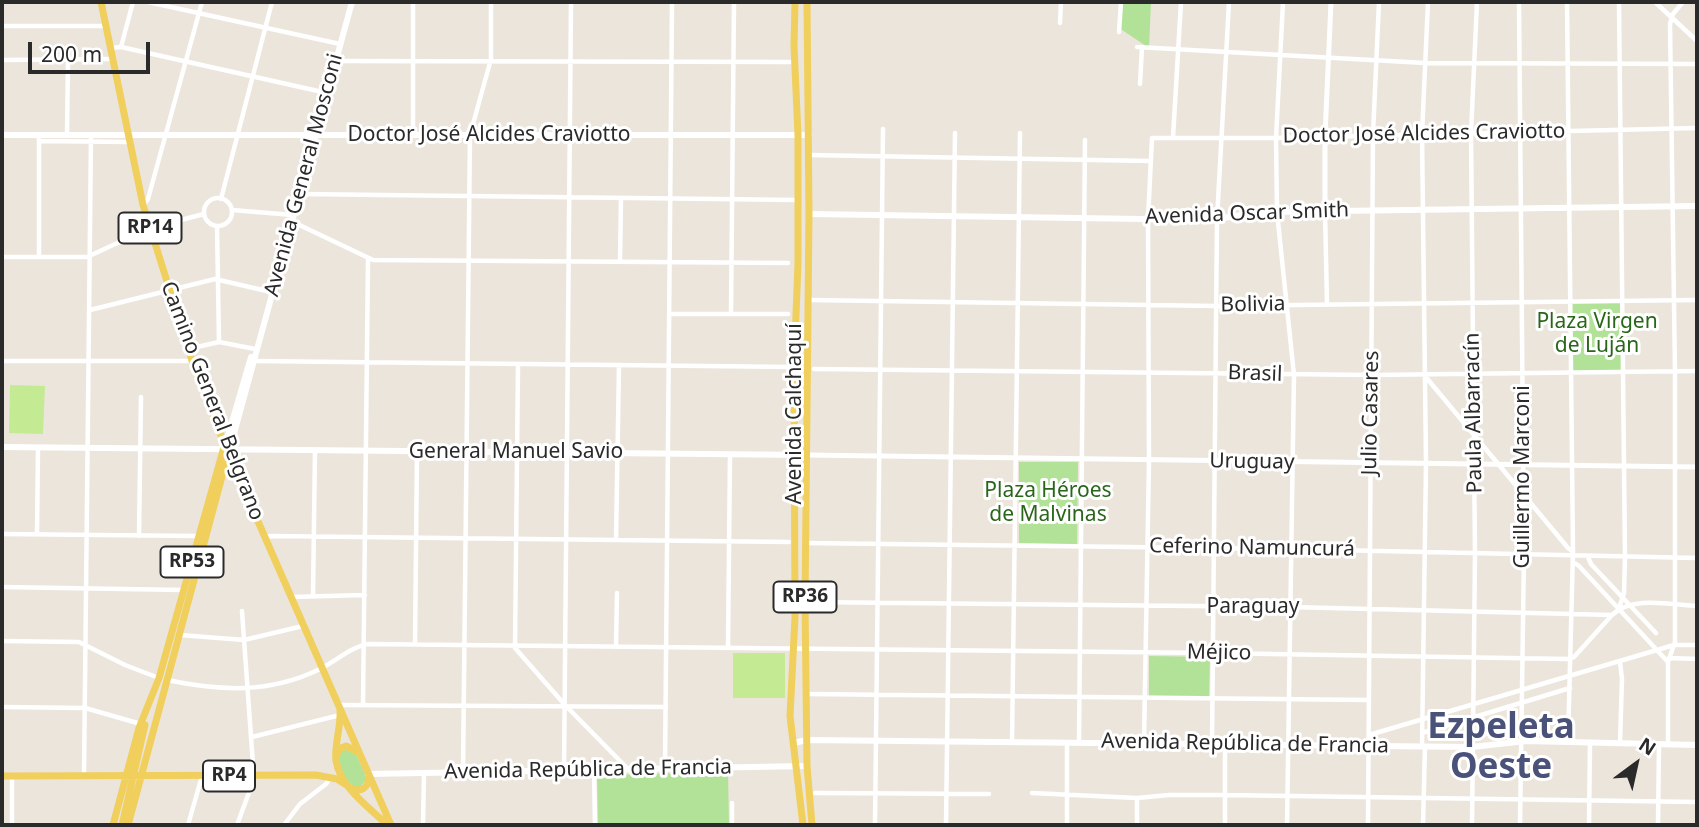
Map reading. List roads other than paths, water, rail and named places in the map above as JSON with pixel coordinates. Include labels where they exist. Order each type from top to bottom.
[{"type":"main road","name":"Camino General Belgrano","points":[[102,2],[143,205],[192,361],[226,449],[389,825]]},
{"type":"main road","name":"Avenida General Mosconi","points":[[163,679],[184,590],[252,360],[352,2]]},
{"type":"main road","name":"Avenida Calchaquí","points":[[795,2],[794,107],[797,112],[798,135],[798,200],[803,214],[808,300],[805,602],[807,766],[812,825]]},
{"type":"main road","name":"Avenida Calchaquí","points":[[803,825],[790,716],[794,617],[794,368],[809,155],[807,2]]},
{"type":"main road","points":[[797,112],[808,112]]},
{"type":"main road","name":"Doctor José Alcides Craviotto","points":[[2,135],[128,139],[167,136],[315,135],[809,135]]},
{"type":"main road","points":[[798,166],[803,214]]},
{"type":"main road","name":"Avenida Oscar Smith","points":[[803,214],[1217,219],[1277,212],[1697,206]]},
{"type":"main road","name":"General Manuel Savio","points":[[2,447],[806,454]]},
{"type":"main road","name":"Avenida General Mosconi","points":[[134,776],[141,724],[163,679],[178,634],[226,449]]},
{"type":"main road","name":"RP53","points":[[122,825],[146,720],[163,679]]},
{"type":"main road","name":"Camino General Belgrano","points":[[339,709],[336,756],[349,787],[389,825]]},
{"type":"main road","name":"Avenida República de Francia","points":[[793,743],[807,740],[1472,747],[1520,741],[1568,741],[1697,745]]},
{"type":"main road","points":[[316,775],[328,771],[341,748],[352,747],[358,752]]},
{"type":"main road","name":"Avenida República de Francia","points":[[369,776],[807,766]]},
{"type":"main road","name":"RP4","points":[[2,776],[316,775],[337,779],[349,787]]},
{"type":"main road","name":"RP53","points":[[113,825],[134,776]]},
{"type":"main road","name":"RP53","points":[[128,825],[134,776]]},
{"type":"main road","points":[[349,787],[357,791],[363,789],[369,776]]},
{"type":"street","points":[[121,47],[133,2]]},
{"type":"street","points":[[148,2],[340,44]]},
{"type":"street","points":[[143,205],[148,199],[167,136],[202,2]]},
{"type":"street","points":[[221,199],[272,2]]},
{"type":"street","points":[[413,2],[413,135]]},
{"type":"street","points":[[464,772],[470,135],[491,62],[491,2]]},
{"type":"street","points":[[564,771],[571,2]]},
{"type":"street","points":[[665,769],[672,2]]},
{"type":"street","points":[[731,314],[734,2]]},
{"type":"street","points":[[1060,23],[1061,2]]},
{"type":"street","points":[[1119,32],[1121,2]]},
{"type":"street","points":[[1174,137],[1181,2]]},
{"type":"street","points":[[1212,744],[1217,219],[1229,2]]},
{"type":"street","points":[[1283,2],[1276,138],[1277,212],[1294,375],[1289,549],[1287,825]]},
{"type":"street","points":[[1327,304],[1325,136],[1331,2]]},
{"type":"street","name":"Julio Casares","points":[[1368,825],[1373,134],[1379,2]]},
{"type":"street","points":[[1423,825],[1426,463],[1422,134],[1428,2]]},
{"type":"street","name":"Paula Albarracín","points":[[1472,825],[1475,464],[1471,133],[1476,2]]},
{"type":"street","name":"Guillermo Marconi","points":[[1519,2],[1524,465],[1520,825]]},
{"type":"street","points":[[1567,2],[1573,557],[1568,741]]},
{"type":"street","points":[[1619,2],[1625,557],[1623,597],[1619,608]]},
{"type":"street","points":[[1655,2],[1697,41]]},
{"type":"street","points":[[1668,744],[1667,659],[1674,645],[1675,605],[1675,372],[1670,63],[1671,17],[1683,2]]},
{"type":"street","points":[[2,26],[106,26]]},
{"type":"street","points":[[110,48],[121,47],[327,93]]},
{"type":"street","points":[[1140,84],[1139,47],[1425,63],[1697,64]]},
{"type":"street","points":[[2,60],[113,60]]},
{"type":"street","points":[[67,135],[68,60]]},
{"type":"street","points":[[335,61],[789,62]]},
{"type":"street","name":"Doctor José Alcides Craviotto","points":[[1150,161],[1152,138],[1276,138],[1697,128]]},
{"type":"street","points":[[875,825],[883,129]]},
{"type":"street","points":[[1012,742],[1020,132]]},
{"type":"street","points":[[946,825],[955,133]]},
{"type":"street","points":[[39,257],[40,138],[91,139],[84,775]]},
{"type":"street","points":[[1079,742],[1085,140]]},
{"type":"street","points":[[809,155],[1150,161],[1144,743]]},
{"type":"street","points":[[299,194],[798,200]]},
{"type":"street","points":[[620,262],[621,198]]},
{"type":"street","points":[[221,199],[229,204],[232,210],[228,222],[217,226],[208,222],[204,214],[209,202],[221,199]]},
{"type":"street","points":[[232,210],[292,218],[368,259],[788,263]]},
{"type":"street","points":[[2,257],[89,256],[150,228],[204,214]]},
{"type":"street","points":[[217,226],[219,342]]},
{"type":"street","points":[[363,704],[368,259]]},
{"type":"street","points":[[90,310],[218,278],[271,292]]},
{"type":"street","name":"Bolivia","points":[[808,300],[1217,306],[1697,300]]},
{"type":"street","points":[[670,314],[788,314]]},
{"type":"street","points":[[188,348],[219,342],[255,349]]},
{"type":"street","points":[[252,360],[794,368]]},
{"type":"street","points":[[2,361],[192,361]]},
{"type":"street","points":[[518,366],[516,650],[628,769]]},
{"type":"street","points":[[617,540],[619,366]]},
{"type":"street","name":"Brasil","points":[[814,369],[1294,375],[1697,371]]},
{"type":"street","points":[[1425,375],[1568,548],[1579,566],[1657,650],[1667,659],[1697,659]]},
{"type":"street","points":[[139,536],[141,397]]},
{"type":"street","points":[[37,534],[38,448]]},
{"type":"street","points":[[313,595],[315,450]]},
{"type":"street","points":[[415,644],[417,451]]},
{"type":"street","points":[[728,648],[730,454]]},
{"type":"street","name":"Uruguay","points":[[806,454],[1697,467]]},
{"type":"street","points":[[2,534],[200,536]]},
{"type":"street","points":[[264,538],[415,537],[789,542]]},
{"type":"street","name":"Ceferino Namuncurá","points":[[806,543],[1289,549],[1697,558]]},
{"type":"street","points":[[1588,557],[1591,564],[1656,633]]},
{"type":"street","points":[[2,587],[184,590]]},
{"type":"street","points":[[616,647],[617,593]]},
{"type":"street","points":[[291,597],[365,595]]},
{"type":"street","name":"Paraguay","points":[[805,602],[1290,607],[1612,615]]},
{"type":"street","points":[[1571,659],[1619,608],[1629,604],[1697,606]]},
{"type":"street","points":[[237,825],[254,775],[242,611]]},
{"type":"street","points":[[178,634],[244,640],[303,626]]},
{"type":"street","points":[[2,641],[79,642],[125,665],[163,679],[207,688],[247,688],[285,681],[322,668],[364,644]]},
{"type":"street","name":"Méjico","points":[[364,644],[1571,659]]},
{"type":"street","points":[[1368,736],[1674,645],[1697,645]]},
{"type":"street","points":[[1620,662],[1620,742]]},
{"type":"street","points":[[1422,733],[1570,688]]},
{"type":"street","points":[[807,694],[1368,700]]},
{"type":"street","points":[[252,737],[363,704],[666,707]]},
{"type":"street","points":[[2,707],[85,708],[141,724]]},
{"type":"street","points":[[1589,825],[1590,742]]},
{"type":"street","points":[[1067,743],[1067,825]]},
{"type":"street","points":[[1658,825],[1659,744]]},
{"type":"street","points":[[1225,745],[1225,825]]},
{"type":"street","points":[[594,770],[595,825]]},
{"type":"street","points":[[423,825],[424,773]]},
{"type":"street","points":[[12,776],[12,825]]},
{"type":"street","points":[[188,825],[202,776]]},
{"type":"street","points":[[284,825],[300,804],[330,778]]},
{"type":"street","points":[[815,793],[989,794]]},
{"type":"street","points":[[1032,793],[1138,798],[1225,795],[1697,802]]},
{"type":"street","points":[[1137,825],[1138,798]]},
{"type":"street","points":[[732,803],[732,825]]},
{"type":"district","name":"Ezpeleta Oeste","points":[[1501,748]]},
{"type":"park label","name":"Plaza Virgen de Luján","points":[[1597,334]]},
{"type":"park label","name":"Plaza Héroes de Malvinas","points":[[1048,503]]}]
